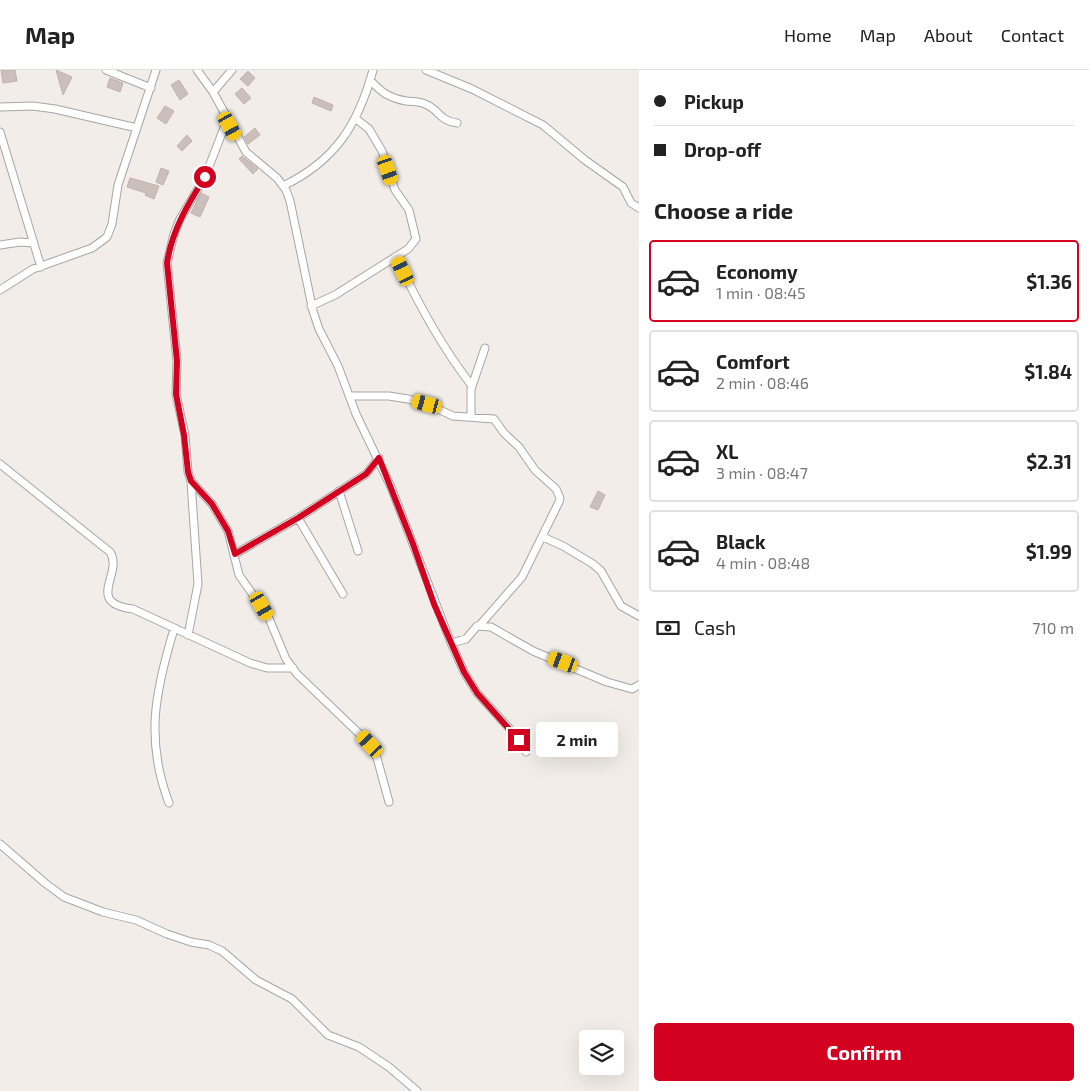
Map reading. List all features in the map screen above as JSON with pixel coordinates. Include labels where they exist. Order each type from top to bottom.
[{"type":"street","points":[[106,70],[151,88]]},
{"type":"street","points":[[0,290],[41,266],[92,248],[107,237],[112,224],[118,185],[156,70]]},
{"type":"street","points":[[197,70],[213,92],[246,152],[283,186],[290,201],[311,306],[319,329],[338,366],[367,438],[379,458],[451,643],[464,672],[477,693],[509,728],[526,752]]},
{"type":"street","points":[[213,92],[232,70]]},
{"type":"street","points":[[283,186],[310,170],[338,147],[348,133],[366,95],[373,70]]},
{"type":"street","points":[[426,70],[472,89],[543,125],[623,187],[631,203],[639,208]]},
{"type":"street","points":[[370,80],[383,94],[393,98],[422,103],[432,108],[444,120],[457,123]]},
{"type":"street","points":[[0,107],[33,106],[54,109],[137,128]]},
{"type":"street","points":[[311,306],[335,295],[414,244],[416,240],[410,210],[395,190],[386,158],[369,130],[355,118]]},
{"type":"street","points":[[188,635],[198,584],[191,481],[176,394],[177,361],[167,263],[180,219],[205,177],[228,120]]},
{"type":"street","points":[[0,132],[23,203],[32,243],[41,266]]},
{"type":"street","points":[[0,245],[20,242],[32,243]]},
{"type":"street","points":[[396,256],[426,314],[472,386]]},
{"type":"street","points":[[471,417],[472,386],[486,348]]},
{"type":"street","points":[[350,396],[389,396],[408,399],[427,404],[453,416],[494,419],[504,433],[519,447],[535,470],[556,489],[559,495],[559,502],[544,537],[530,558],[522,577],[466,639],[451,643]]},
{"type":"street","points":[[235,554],[298,518],[366,474],[379,458]]},
{"type":"street","points":[[0,464],[110,552],[113,562],[108,594],[112,603],[119,607],[133,609],[250,663],[268,668],[293,668]]},
{"type":"street","points":[[191,481],[212,504],[228,531],[240,575],[268,616],[278,643],[293,668],[342,720],[359,732],[370,744],[377,758],[389,802]]},
{"type":"street","points":[[339,491],[358,552]]},
{"type":"street","points":[[298,518],[343,594]]},
{"type":"street","points":[[544,537],[593,564],[604,576],[621,606],[639,616]]},
{"type":"street","points":[[479,626],[491,627],[525,647],[607,682],[632,689],[639,685]]},
{"type":"street","points":[[169,804],[157,767],[155,709],[159,685],[174,629]]},
{"type":"street","points":[[0,844],[45,884],[64,897],[103,912],[136,920],[167,934],[191,942],[209,945],[222,951],[256,980],[292,999],[328,1035],[359,1047],[389,1067],[417,1091]]},
{"type":"building","points":[[1,70],[15,70],[17,81],[3,83]]},
{"type":"building","points":[[56,70],[72,77],[63,95]]},
{"type":"building","points":[[248,71],[255,78],[248,86],[240,79]]},
{"type":"building","points":[[110,78],[123,83],[120,92],[107,87]]},
{"type":"building","points":[[179,80],[188,94],[180,100],[171,85]]},
{"type":"building","points":[[242,88],[251,98],[244,104],[235,94]]},
{"type":"building","points":[[314,97],[333,105],[331,111],[312,103]]},
{"type":"building","points":[[165,106],[174,111],[166,124],[157,118]]},
{"type":"building","points":[[255,128],[260,135],[248,144],[244,137]]},
{"type":"building","points":[[187,135],[192,141],[182,151],[177,146]]},
{"type":"building","points":[[242,156],[258,169],[253,174],[239,159]]},
{"type":"building","points":[[161,168],[169,171],[163,185],[156,182]]},
{"type":"building","points":[[130,178],[159,186],[154,199],[145,195],[146,193],[127,187]]},
{"type":"building","points":[[201,193],[209,197],[200,217],[191,213]]},
{"type":"building","points":[[598,491],[605,495],[598,510],[590,507]]},
{"type":"route","points":[[205,177],[180,219],[174,234],[167,263],[177,361],[176,394],[191,481],[212,504],[228,531],[235,554],[298,518],[366,474],[379,458],[434,604],[464,672],[477,693],[519,740]]}]
